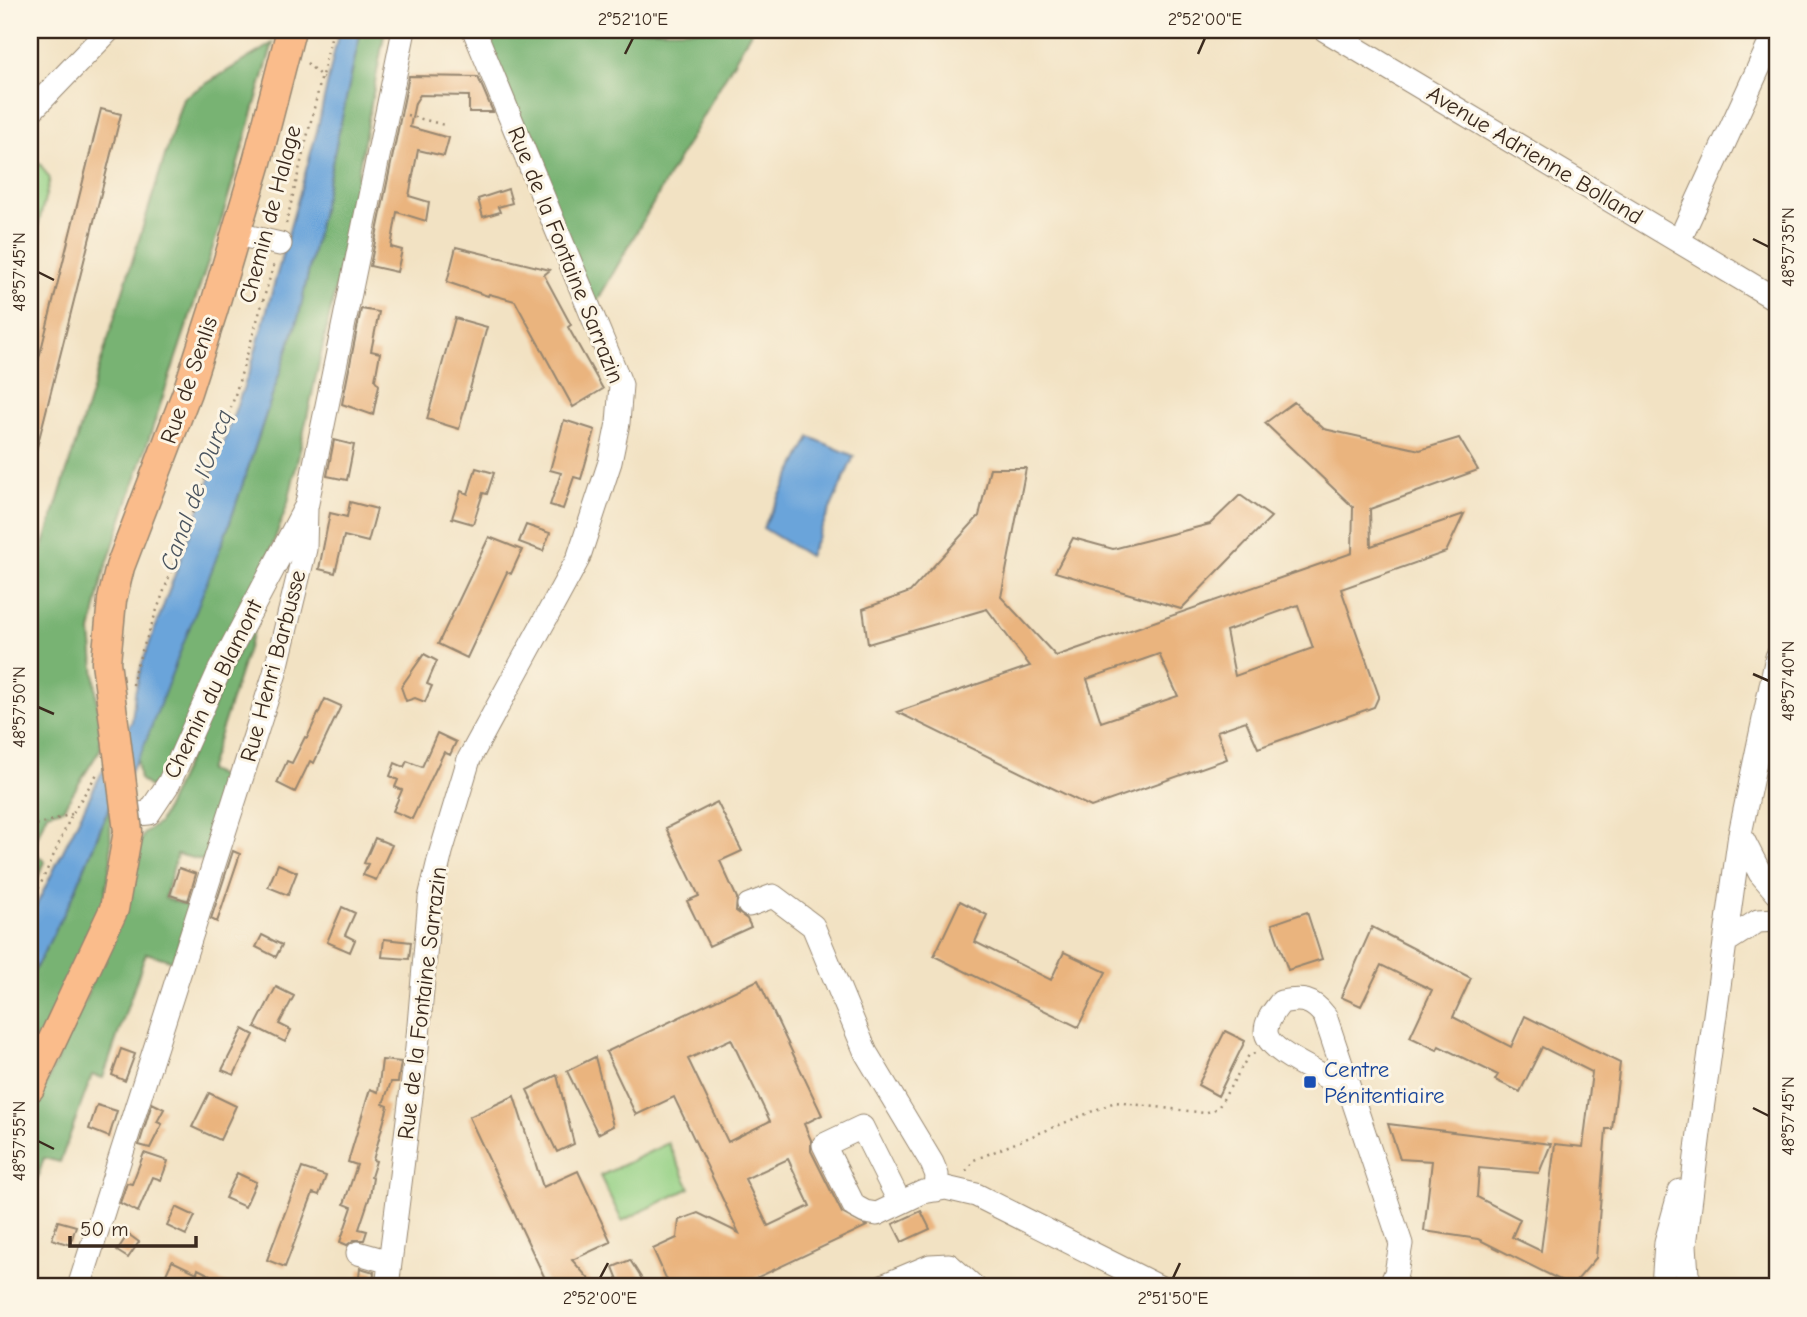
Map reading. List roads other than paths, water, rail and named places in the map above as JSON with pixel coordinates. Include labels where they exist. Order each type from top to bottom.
[{"type":"main road","name":"Rue de Senlis","points":[[30,1088],[114,909],[127,823],[106,662],[112,600],[120,567],[187,392],[237,234],[291,30]]},
{"type":"street","points":[[30,112],[109,30]]},
{"type":"street","name":"Rue Henri Barbusse","points":[[79,1287],[275,673],[305,549],[306,508],[404,30]]},
{"type":"street","name":"Rue de la Fontaine Sarrazin","points":[[387,1287],[417,1048],[430,898],[441,852],[469,759],[578,559],[610,462],[621,385],[474,30]]},
{"type":"street","name":"Avenue Adrienne Bolland","points":[[1325,30],[1777,300]]},
{"type":"street","points":[[1679,240],[1776,30]]},
{"type":"street","points":[[237,234],[280,244]]},
{"type":"street","name":"Avenue Adrienne Bolland","points":[[1746,280],[1777,293]]},
{"type":"street","name":"Chemin du Blamont","points":[[127,823],[149,813],[169,783],[220,669],[306,508]]},
{"type":"street","points":[[1693,1287],[1687,1275],[1685,1245],[1700,1117],[1740,834],[1777,657]]},
{"type":"street","points":[[1740,834],[1760,873],[1777,893]]},
{"type":"street","points":[[749,905],[773,896],[813,926],[866,1053],[932,1163],[944,1190]]},
{"type":"street","points":[[1724,942],[1758,921],[1777,920]]},
{"type":"street","points":[[1349,1088],[1273,1047],[1266,1032],[1269,1019],[1281,1002],[1300,999],[1316,1004],[1325,1016],[1349,1088],[1401,1244],[1396,1273],[1390,1287]]},
{"type":"street","points":[[1662,1287],[1666,1242],[1700,1117]]},
{"type":"street","points":[[899,1202],[944,1190],[976,1195],[1159,1287]]},
{"type":"street","points":[[358,1253],[390,1262]]},
{"type":"street","points":[[880,1287],[930,1266],[948,1265],[974,1287]]},
{"type":"water","points":[[339,30],[361,30],[299,315],[229,525],[142,751],[107,812],[73,896],[30,979],[30,918],[100,776],[132,721],[142,664],[251,367],[317,131]]},
{"type":"water","points":[[810,437],[854,456],[809,556],[763,528]]},
{"type":"place","name":"Centre Pénitentiaire","points":[[1310,1082]]},
{"type":"water label","name":"Canal de l'Ourcq","points":[[196,490]]}]
